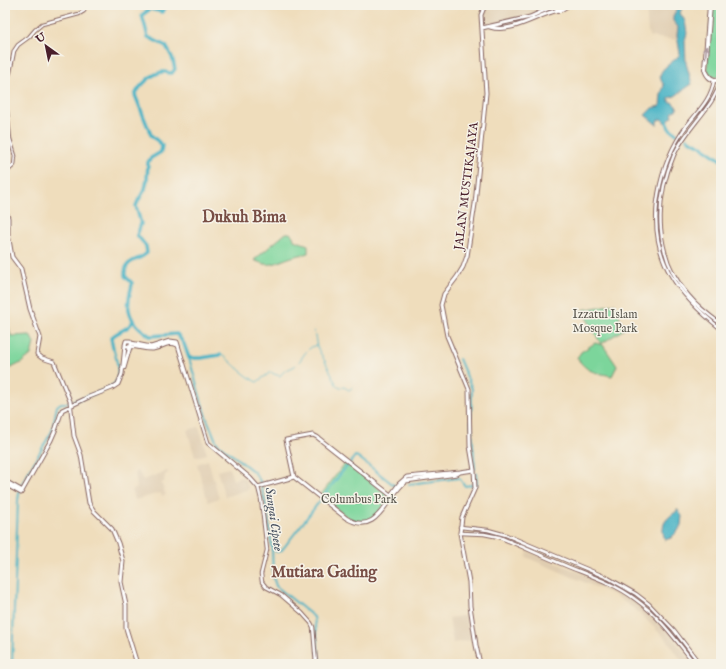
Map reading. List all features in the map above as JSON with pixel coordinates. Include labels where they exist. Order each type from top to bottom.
[{"type":"main road","name":"JALAN MUSTIKAJAYA","points":[[480,664],[474,630],[469,582],[460,533],[462,517],[474,492],[475,484],[470,446],[469,389],[449,342],[441,305],[444,294],[457,277],[467,256],[475,204],[485,102],[481,12],[485,5]]},
{"type":"main road","points":[[710,5],[705,69],[707,75],[714,82],[721,80]]},
{"type":"main road","points":[[482,28],[502,28],[530,19],[555,7],[559,10],[566,6]]},
{"type":"main road","points":[[5,208],[8,218],[9,241],[13,258],[21,269],[30,309],[40,339],[37,354],[55,364],[71,404],[74,436],[80,451],[89,503],[94,511],[112,529],[118,543],[123,561],[121,581],[126,605],[126,628],[137,664]]},
{"type":"main road","points":[[19,491],[32,474],[55,432],[62,411],[71,404],[115,386],[120,380],[125,342],[127,340],[130,341],[130,345],[124,368],[122,368]]},
{"type":"main road","points":[[125,346],[130,345],[152,349],[173,343],[176,344],[179,347],[208,443],[250,478],[258,487],[294,477]]},
{"type":"main road","points":[[392,496],[315,436],[292,439],[287,447],[294,477],[346,518],[359,524],[373,520],[389,501],[392,496],[399,484],[407,477],[474,470]]},
{"type":"main road","points":[[5,481],[19,491]]},
{"type":"main road","points":[[5,484],[19,491]]},
{"type":"street","points":[[5,173],[14,165],[15,160],[10,139],[6,104],[7,80],[14,50],[42,24],[79,14],[84,11],[84,5]]},
{"type":"street","points":[[721,324],[697,305],[688,295],[672,271],[663,244],[660,214],[662,191],[674,155],[683,138],[712,102],[720,84],[714,82],[708,98],[682,132],[665,165],[657,194],[656,228],[659,247],[669,273],[692,304],[721,329]]},
{"type":"street","points":[[5,242],[9,241]]},
{"type":"street","points":[[258,487],[261,499],[267,550],[262,580],[266,587],[281,595],[302,613],[312,624],[316,664]]},
{"type":"street","points":[[460,527],[485,530],[506,535],[608,578],[636,594],[657,612],[674,630],[700,664]]},
{"type":"street","points":[[484,534],[482,532],[485,530]]},
{"type":"street","points":[[460,533],[484,534],[499,538],[621,589],[654,615],[670,631],[695,664]]},
{"type":"street","points":[[654,615],[657,612]]},
{"type":"street","points":[[688,656],[692,653]]},
{"type":"shaded area","points":[[486,5],[552,5],[526,16],[491,24],[487,23],[483,18]]},
{"type":"shaded area","points":[[646,5],[679,5],[673,16],[673,20],[678,27],[677,37],[679,40],[650,37],[648,33]]},
{"type":"shaded area","points":[[199,427],[207,454],[195,457],[187,430]]},
{"type":"shaded area","points":[[208,460],[219,498],[208,502],[197,464]]},
{"type":"shaded area","points":[[229,468],[233,480],[240,477],[245,479],[249,489],[225,497],[217,471]]},
{"type":"shaded area","points":[[138,471],[143,480],[167,471],[168,473],[165,475],[164,482],[161,483],[166,495],[162,496],[160,493],[135,500],[132,490],[137,488],[135,472]]},
{"type":"shaded area","points":[[528,551],[617,588],[641,605],[673,637],[693,664],[684,664],[668,641],[636,610],[614,595],[526,557]]},
{"type":"shaded area","points":[[468,615],[471,640],[453,643],[449,618]]},
{"type":"green space","points":[[712,5],[721,5],[721,77],[715,77],[710,74],[707,69]]},
{"type":"green space","points":[[286,233],[290,233],[294,240],[308,245],[308,253],[294,256],[273,264],[260,263],[254,260]]},
{"type":"green space","name":"Izzatul Islam Mosque Park","points":[[615,304],[624,329],[601,344],[582,310]]},
{"type":"green space","points":[[5,324],[8,324],[11,336],[30,335],[34,343],[31,355],[21,363],[11,368],[5,366]]},
{"type":"green space","points":[[595,343],[603,345],[617,366],[612,376],[596,373],[588,369],[577,358],[581,352]]},
{"type":"green space","name":"Columbus Park","points":[[346,462],[387,496],[386,502],[375,516],[364,522],[359,522],[349,518],[320,496]]},
{"type":"water","points":[[679,5],[683,5],[680,13],[685,21],[687,33],[685,40],[686,63],[692,84],[675,96],[669,98],[669,102],[672,102],[678,108],[672,113],[673,116],[665,123],[660,119],[657,121],[657,125],[645,115],[652,108],[660,106],[664,85],[660,75],[664,68],[680,54],[677,35],[678,27],[673,21],[673,16]]},
{"type":"water","points":[[677,509],[682,516],[681,525],[678,531],[671,538],[665,540],[663,530],[664,523],[677,511]]},
{"type":"waterway","points":[[166,5],[162,12],[150,9],[142,15],[148,37],[166,46],[172,57],[175,69],[172,73],[161,72],[152,76],[140,87],[135,95],[151,135],[162,145],[161,152],[151,158],[148,162],[145,189],[136,206],[141,224],[137,235],[146,246],[147,253],[129,264],[125,270],[125,276],[132,283],[129,297],[129,311],[137,325],[150,336],[177,334],[184,344],[189,358],[220,355]]},
{"type":"waterway","points":[[666,119],[669,128],[677,134]]},
{"type":"waterway","points":[[687,139],[701,146],[721,160]]},
{"type":"waterway","points":[[113,348],[111,338],[117,333],[126,329],[133,321]]},
{"type":"waterway","points":[[314,331],[317,347],[337,386],[340,388],[344,387],[349,390],[353,387]]},
{"type":"waterway","points":[[220,355],[225,357],[257,382],[271,372],[280,376],[284,371],[296,365],[305,353],[316,345]]},
{"type":"waterway","points":[[12,664],[18,500],[20,487],[52,431],[57,406],[61,403],[68,403],[101,391],[116,382],[118,370],[113,348]]},
{"type":"waterway","name":"Sungai Cipete","points":[[189,358],[206,417],[217,443],[254,472],[260,481],[267,510],[272,548],[273,577],[276,586],[314,617],[321,664]]},
{"type":"waterway","points":[[459,359],[472,389],[471,417]]},
{"type":"waterway","points":[[471,421],[475,469]]},
{"type":"waterway","points":[[346,468],[355,456],[358,457],[395,486]]},
{"type":"waterway","points":[[271,545],[277,552],[282,550],[346,467]]},
{"type":"waterway","points":[[409,484],[459,478],[465,486],[477,484],[476,473]]},
{"type":"district","name":"Dukuh Bima","points":[[244,216]]},
{"type":"district","name":"Mutiara Gading","points":[[324,571]]}]
